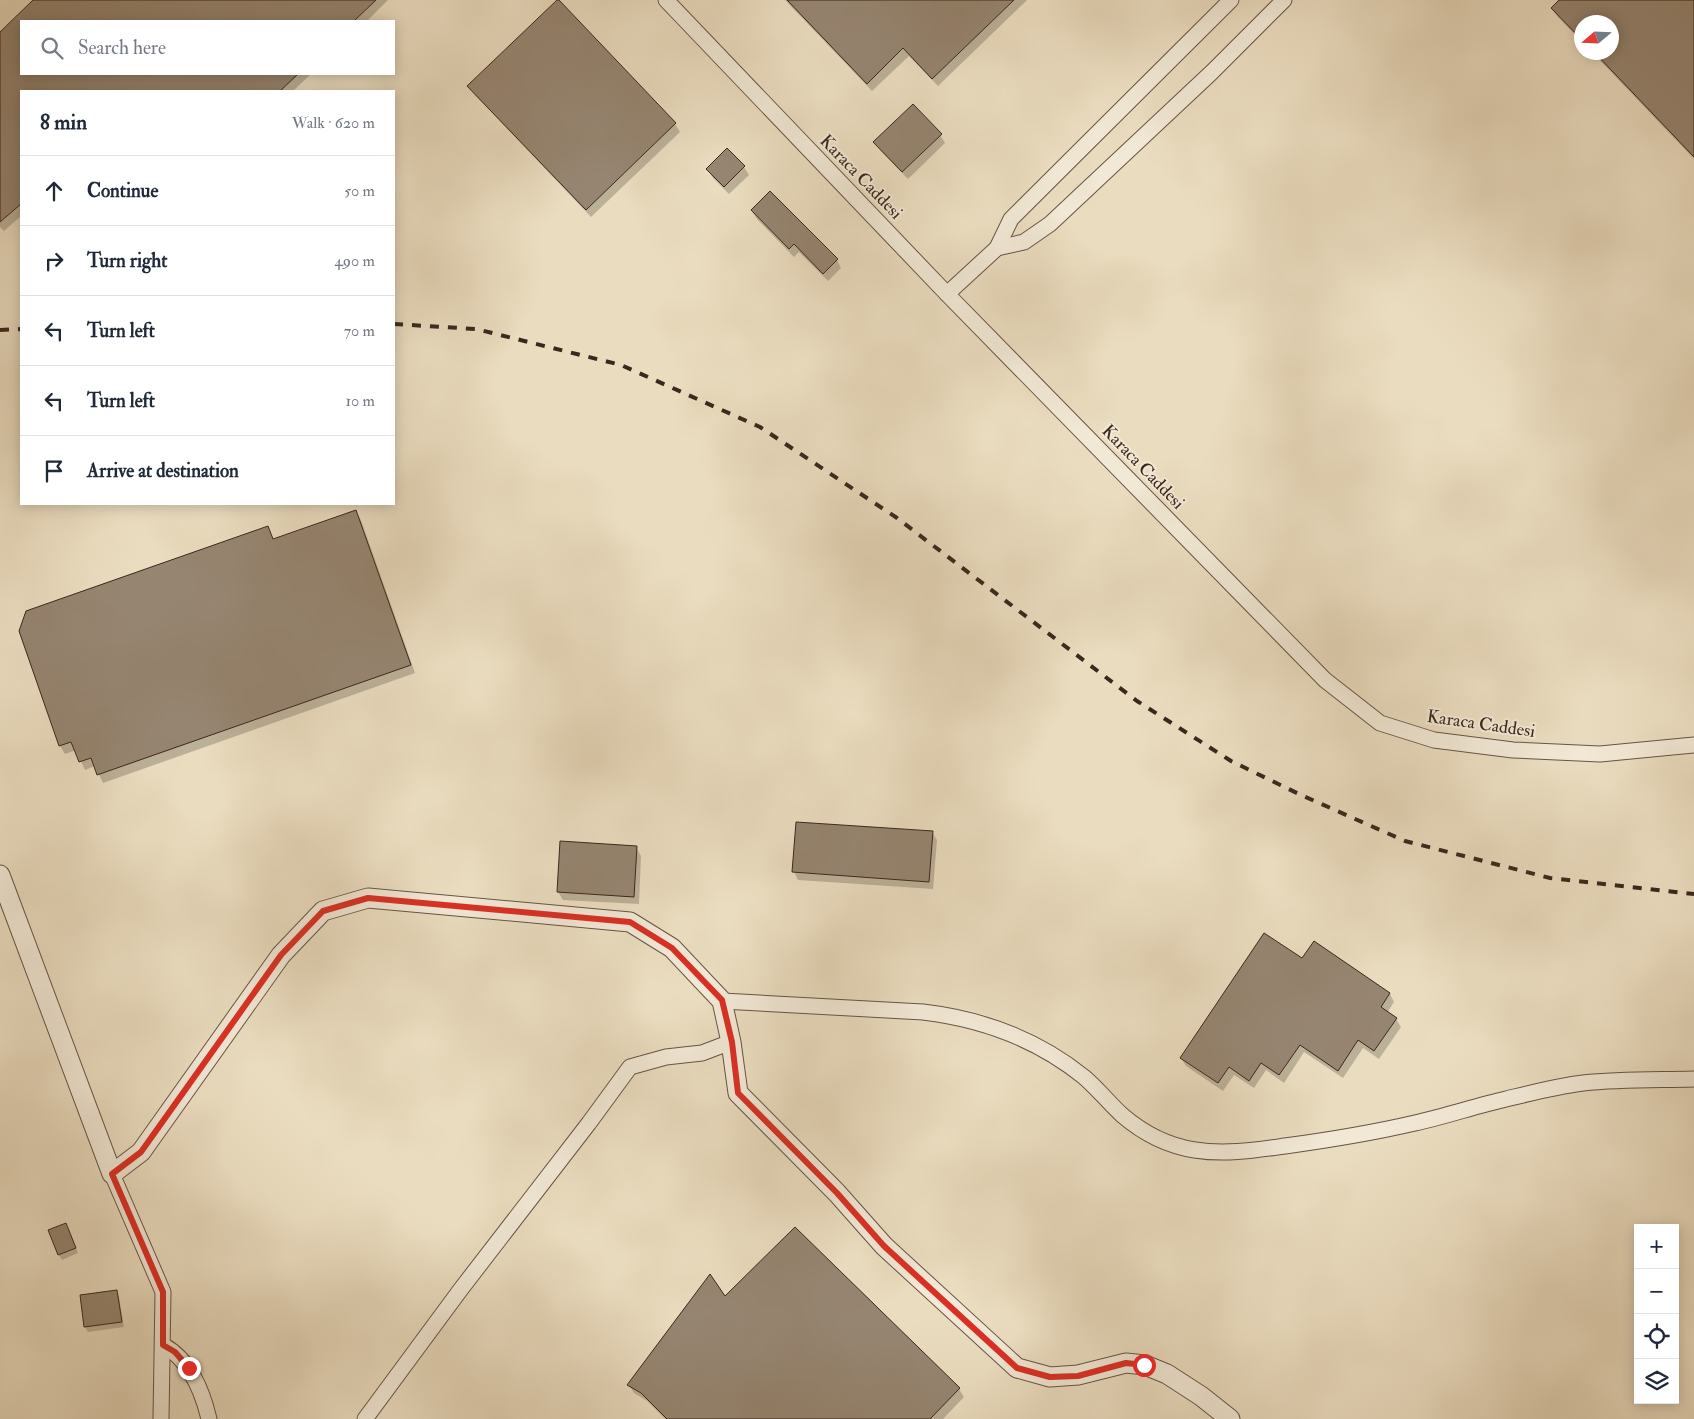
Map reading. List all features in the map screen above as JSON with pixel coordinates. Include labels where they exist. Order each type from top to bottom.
[{"type":"street","name":"Karaca Caddesi","points":[[666,0],[947,294],[1325,680],[1380,723],[1434,740],[1512,750],[1600,754],[1694,745]]},
{"type":"street","points":[[947,294],[997,248],[1011,219],[1231,0]]},
{"type":"street","points":[[997,248],[1024,242],[1050,224],[1212,72],[1284,0]]},
{"type":"street","points":[[0,875],[112,1174],[163,1292],[161,1419]]},
{"type":"street","points":[[112,1174],[141,1152],[281,955],[323,911],[368,898],[630,922],[672,948],[722,1000],[732,1042],[738,1093],[837,1193],[884,1246],[1017,1368],[1050,1377],[1078,1376],[1126,1363],[1144,1365],[1167,1374],[1201,1396],[1230,1419]]},
{"type":"street","points":[[722,1000],[923,1012],[948,1015],[997,1028],[1035,1045],[1064,1062],[1135,1125],[1150,1135],[1181,1147],[1210,1152],[1272,1147],[1366,1133],[1460,1112],[1506,1099],[1582,1084],[1694,1079]]},
{"type":"street","points":[[365,1419],[453,1300],[590,1123],[630,1066],[666,1057],[702,1053],[732,1042]]},
{"type":"street","points":[[163,1345],[175,1352],[189,1368],[205,1403],[209,1419]]},
{"type":"building","points":[[33,0],[376,0],[355,20],[20,20],[20,75],[297,75],[281,90],[20,90],[20,205],[0,222],[0,32]]},
{"type":"building","points":[[557,0],[676,123],[586,210],[467,86]]},
{"type":"building","points":[[787,0],[1014,0],[932,79],[903,48],[867,84]]},
{"type":"building","points":[[1559,0],[1694,0],[1694,157],[1602,60],[1619,60],[1619,15],[1574,15],[1574,32],[1551,8]]},
{"type":"building","points":[[913,104],[942,134],[902,172],[873,142]]},
{"type":"building","points":[[727,148],[745,166],[724,187],[706,169]]},
{"type":"building","points":[[770,191],[838,259],[823,274],[794,244],[789,249],[751,210]]},
{"type":"building","points":[[356,510],[411,665],[97,775],[91,758],[79,762],[71,742],[59,746],[19,631],[26,611],[268,526],[273,539]]},
{"type":"building","points":[[796,822],[933,831],[929,882],[792,872]]},
{"type":"building","points":[[560,841],[637,846],[634,897],[557,892]]},
{"type":"building","points":[[1264,933],[1302,958],[1314,941],[1390,993],[1381,1007],[1397,1018],[1374,1051],[1358,1040],[1338,1071],[1300,1045],[1279,1075],[1261,1063],[1249,1081],[1229,1067],[1218,1083],[1180,1058]]},
{"type":"building","points":[[66,1223],[76,1248],[58,1255],[48,1230]]},
{"type":"building","points":[[795,1227],[960,1388],[930,1419],[667,1419],[641,1393],[627,1385],[710,1274],[725,1296]]},
{"type":"building","points":[[117,1290],[122,1322],[84,1327],[80,1295]]},
{"type":"railway","points":[[395,324],[476,329],[621,365],[760,427],[897,518],[1137,701],[1231,761],[1301,795],[1405,841],[1550,878],[1694,894]]},
{"type":"railway","points":[[0,330],[20,329]]},
{"type":"route","points":[[189,1368],[175,1352],[163,1345],[163,1292],[112,1174],[141,1152],[281,955],[323,911],[368,898],[630,922],[672,948],[722,1000],[732,1042],[738,1093],[837,1193],[884,1246],[1017,1368],[1050,1377],[1078,1376],[1126,1363],[1144,1365]]}]
